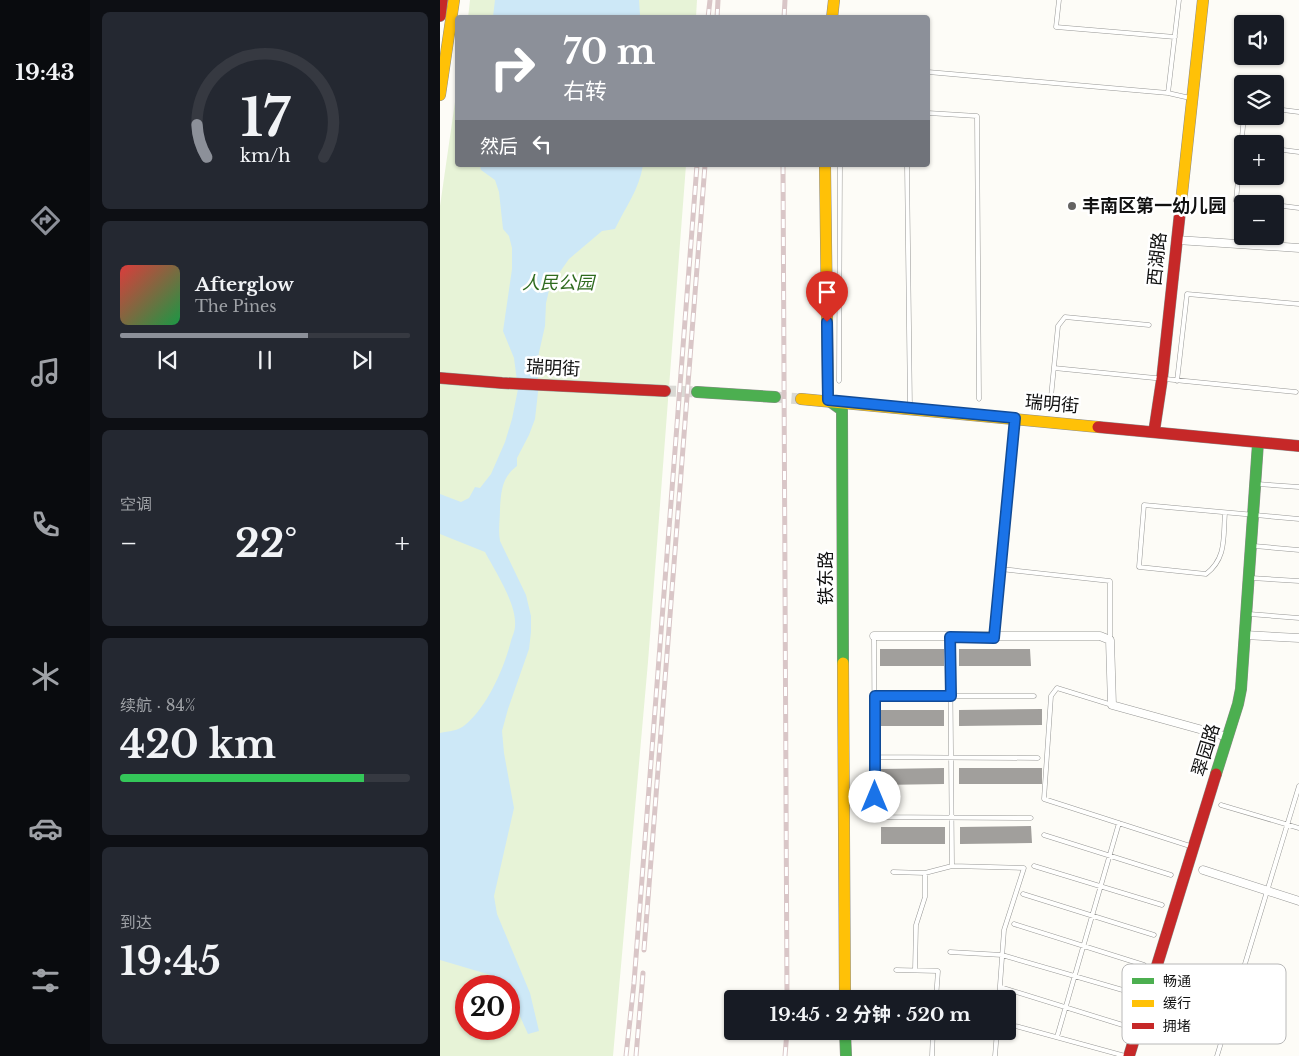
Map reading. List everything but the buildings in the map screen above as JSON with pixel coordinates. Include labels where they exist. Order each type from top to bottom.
[{"type":"main road","points":[[440,16],[442,0]]},
{"type":"main road","points":[[440,95],[454,0]]},
{"type":"main road","points":[[832,15],[834,0]]},
{"type":"main road","name":"西湖路","points":[[1154,432],[1162,380],[1203,0]]},
{"type":"main road","points":[[825,167],[828,400]]},
{"type":"main road","name":"瑞明街","points":[[440,378],[665,391]]},
{"type":"main road","points":[[697,392],[775,397]]},
{"type":"main road","name":"瑞明街","points":[[801,399],[828,400],[1299,446]]},
{"type":"main road","name":"铁东路","points":[[828,400],[842,410],[845,990]]},
{"type":"main road","name":"翠园路","points":[[1156,964],[1228,737],[1241,689],[1258,443]]},
{"type":"main road","points":[[845,1040],[846,1056]]},
{"type":"main road","name":"翠园路","points":[[1127,1056],[1131,1044]]},
{"type":"street","points":[[1176,240],[1299,248]]},
{"type":"street","points":[[994,638],[1015,418]]},
{"type":"street","points":[[1245,635],[1299,638]]},
{"type":"street","points":[[874,636],[994,638],[1100,636],[1110,640],[1112,705],[1228,737]]},
{"type":"street","points":[[1203,870],[1299,901]]},
{"type":"lane","points":[[1059,0],[1056,27],[1175,36]]},
{"type":"lane","points":[[1168,93],[1179,0]]},
{"type":"lane","points":[[930,72],[1168,93],[1192,98]]},
{"type":"lane","points":[[1284,110],[1299,112]]},
{"type":"lane","points":[[930,113],[977,116],[980,399]]},
{"type":"lane","points":[[1284,150],[1299,152]]},
{"type":"lane","points":[[840,167],[840,381]]},
{"type":"lane","points":[[907,167],[910,408]]},
{"type":"lane","points":[[1284,206],[1299,208]]},
{"type":"lane","points":[[1177,381],[1187,294],[1299,304]]},
{"type":"lane","points":[[1051,397],[1058,326],[1065,316],[1149,325]]},
{"type":"lane","points":[[1054,368],[1296,392]]},
{"type":"lane","points":[[1255,483],[1299,487]]},
{"type":"lane","points":[[1225,513],[1221,557],[1215,568],[1206,574],[1139,567],[1144,505],[1299,519]]},
{"type":"lane","points":[[1251,546],[1299,550]]},
{"type":"lane","points":[[1001,569],[1110,581],[1110,640]]},
{"type":"lane","points":[[1249,578],[1299,581]]},
{"type":"lane","points":[[1246,614],[1299,618]]},
{"type":"lane","points":[[874,636],[875,817],[1031,818]]},
{"type":"lane","points":[[950,637],[952,866]]},
{"type":"lane","points":[[1112,705],[1058,688],[1051,696],[1044,799],[1194,847]]},
{"type":"lane","points":[[875,696],[1034,696]]},
{"type":"lane","points":[[875,757],[1038,758]]},
{"type":"lane","points":[[1245,964],[1299,786]]},
{"type":"lane","points":[[1221,805],[1299,828]]},
{"type":"lane","points":[[1057,1037],[1118,823]]},
{"type":"lane","points":[[1044,835],[1171,875]]},
{"type":"lane","points":[[893,872],[926,873],[952,866],[1024,868],[1004,930],[1000,990]]},
{"type":"lane","points":[[1034,866],[1162,905]]},
{"type":"lane","points":[[915,970],[916,925],[925,897],[926,873]]},
{"type":"lane","points":[[1023,894],[1154,935]]},
{"type":"lane","points":[[1014,924],[1141,964]]},
{"type":"lane","points":[[950,952],[1002,955],[1122,990]]},
{"type":"lane","points":[[896,970],[938,971],[937,990]]},
{"type":"lane","points":[[1000,987],[1122,1025]]},
{"type":"lane","points":[[1016,1026],[1127,1056]]},
{"type":"lane","points":[[932,1056],[933,1040]]},
{"type":"lane","points":[[995,1056],[996,1040]]},
{"type":"lane","points":[[1217,1056],[1221,1044]]},
{"type":"green space","points":[[470,0],[697,0],[696,15],[468,15]]},
{"type":"green space","name":"人民公园","points":[[455,102],[455,167],[686,167],[648,662],[613,1056],[440,1056],[440,206]]},
{"type":"water","points":[[495,0],[639,0],[640,15],[493,15]]},
{"type":"water","points":[[480,167],[643,167],[635,190],[615,229],[602,231],[569,259],[550,286],[546,303],[545,326],[538,357],[538,392],[535,419],[517,458],[517,466],[505,480],[501,496],[500,541],[526,595],[531,616],[531,632],[529,649],[502,731],[514,808],[494,896],[497,914],[530,993],[539,1031],[528,1034],[520,1016],[520,975],[491,975],[440,960],[440,733],[462,727],[481,708],[499,674],[508,652],[515,626],[515,617],[509,598],[485,552],[440,534],[440,494],[461,502],[469,498],[475,487],[480,488],[491,474],[505,442],[518,389],[514,358],[503,331],[512,269],[512,248],[509,236],[503,229],[499,192],[495,180],[481,170]]},
{"type":"tunnel","points":[[665,391],[697,392]]},
{"type":"tunnel","points":[[775,397],[801,399]]},
{"type":"railway","points":[[708,15],[710,0]]},
{"type":"railway","points":[[717,15],[718,0]]},
{"type":"railway","points":[[784,15],[785,0]]},
{"type":"railway","points":[[626,1056],[634,983],[697,167]]},
{"type":"railway","points":[[644,950],[705,167]]},
{"type":"railway","points":[[783,167],[787,990]]},
{"type":"railway","points":[[636,1056],[643,973]]},
{"type":"railway","points":[[785,1056],[786,1040]]},
{"type":"traffic: fast","points":[[697,392],[775,397]]},
{"type":"traffic: fast","points":[[828,393],[828,400],[842,410],[843,663]]},
{"type":"traffic: fast","points":[[1216,774],[1241,689],[1258,443]]},
{"type":"traffic: fast","points":[[845,1040],[846,1056]]},
{"type":"traffic: slow","points":[[440,95],[454,0]]},
{"type":"traffic: slow","points":[[832,15],[834,0]]},
{"type":"traffic: slow","points":[[1180,212],[1203,0]]},
{"type":"traffic: slow","points":[[825,167],[828,393]]},
{"type":"traffic: slow","points":[[801,399],[1098,427]]},
{"type":"traffic: slow","points":[[843,663],[845,990]]},
{"type":"traffic: jam","points":[[440,16],[442,0]]},
{"type":"traffic: jam","points":[[1154,432],[1162,379],[1180,212]]},
{"type":"traffic: jam","points":[[440,378],[665,391]]},
{"type":"traffic: jam","points":[[1098,427],[1299,446]]},
{"type":"traffic: jam","points":[[1157,964],[1216,774]]},
{"type":"traffic: jam","points":[[1129,1056],[1133,1044]]},
{"type":"place","name":"丰南区第一幼儿园","points":[[1072,206]]},
{"type":"route","points":[[827,322],[828,400],[1015,418],[994,638],[950,637],[951,696],[875,696],[875,797]]}]
